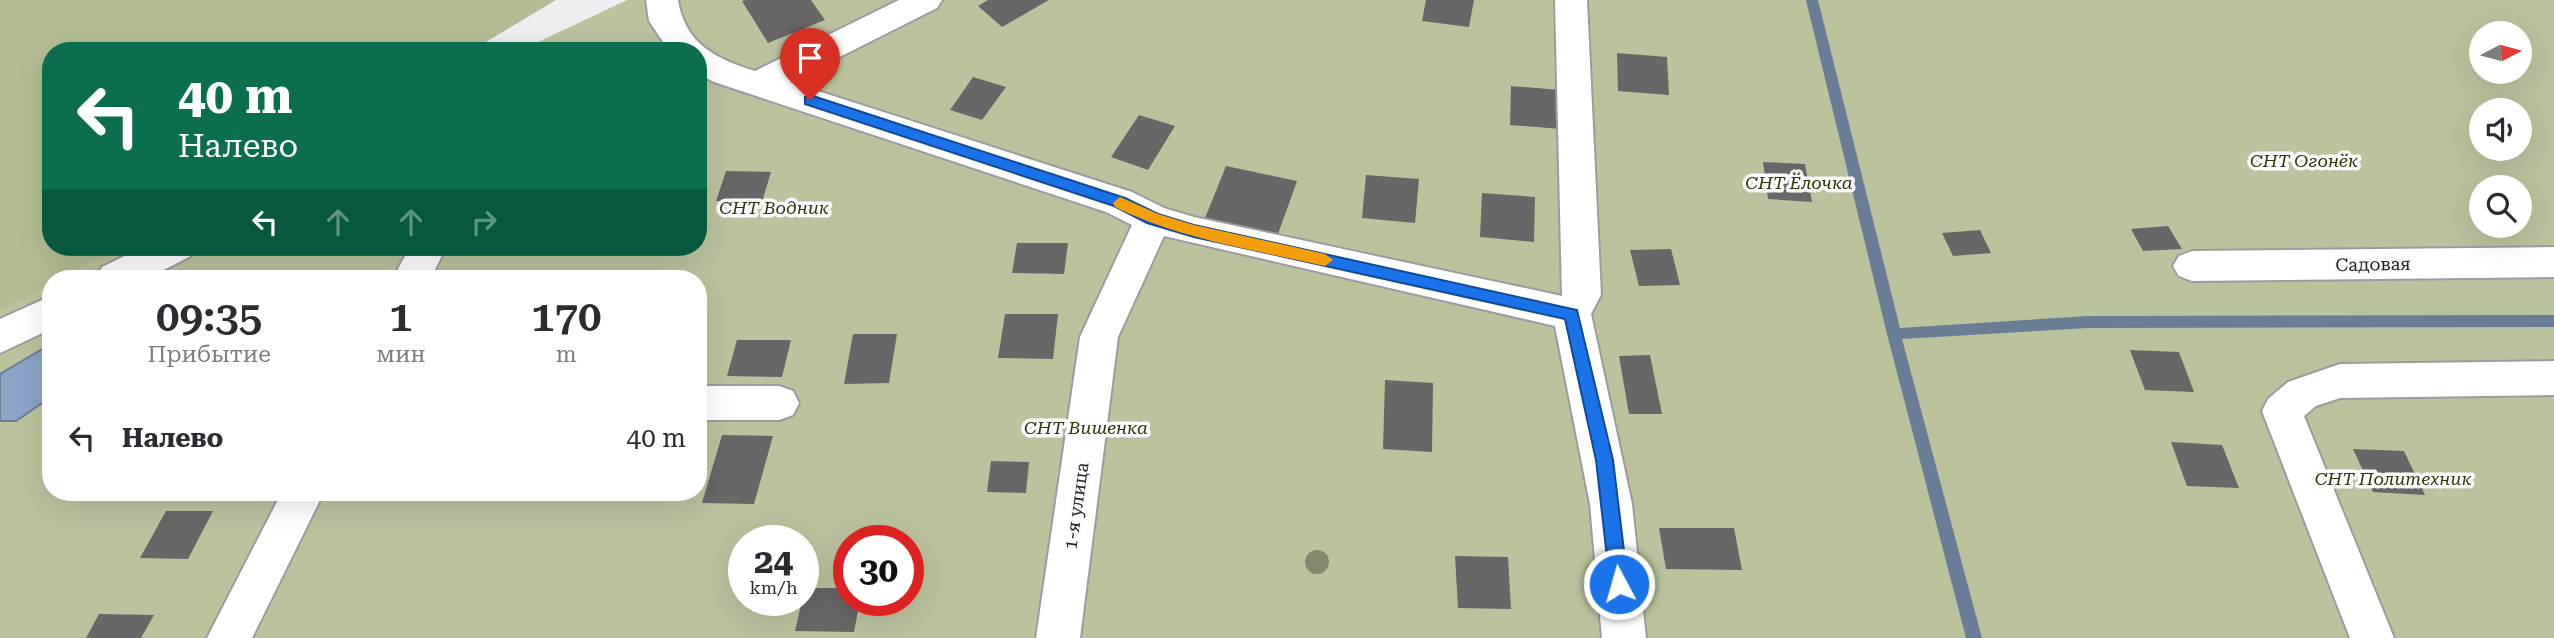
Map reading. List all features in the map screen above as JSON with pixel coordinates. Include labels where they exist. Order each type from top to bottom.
[{"type":"street","points":[[662,0],[665,21],[680,42]]},
{"type":"street","points":[[758,83],[926,0]]},
{"type":"street","points":[[1571,0],[1582,295],[1572,314],[1609,493],[1624,638]]},
{"type":"street","points":[[707,64],[726,74],[1119,202],[1153,219],[1194,231],[1572,314]]},
{"type":"street","name":"1-я улица","points":[[1058,638],[1099,337],[1153,219]]},
{"type":"street","points":[[131,270],[158,256]]},
{"type":"street","name":"Садовая","points":[[2192,266],[2554,262]]},
{"type":"street","points":[[0,337],[42,316]]},
{"type":"street","points":[[2372,638],[2282,411],[2302,394],[2340,381],[2554,378]]},
{"type":"street","points":[[707,402],[779,403]]},
{"type":"street","points":[[229,638],[298,501]]},
{"type":"green space","points":[[0,0],[556,0],[486,42],[42,42],[42,256],[103,256],[75,270],[42,270],[42,288],[0,310]]},
{"type":"green space","points":[[627,0],[2554,0],[2554,638],[0,638],[0,304],[42,283],[42,501],[707,501],[707,270],[68,270],[96,256],[707,256],[707,42],[538,42]]},
{"type":"water","points":[[42,349],[42,403],[16,421],[0,421],[0,374]]},
{"type":"building","points":[[811,0],[825,20],[768,43],[742,1]]},
{"type":"building","points":[[988,0],[1049,0],[1002,27],[978,6]]},
{"type":"building","points":[[1426,0],[1474,0],[1469,27],[1422,21]]},
{"type":"building","points":[[1617,53],[1667,57],[1669,95],[1618,91]]},
{"type":"building","points":[[973,77],[1006,87],[982,120],[950,110]]},
{"type":"building","points":[[1511,86],[1561,90],[1561,129],[1510,125]]},
{"type":"building","points":[[1139,115],[1175,126],[1148,170],[1111,157]]},
{"type":"building","points":[[1763,162],[1805,164],[1812,202],[1768,199]]},
{"type":"building","points":[[1226,166],[1297,181],[1278,234],[1205,218]]},
{"type":"building","points":[[726,171],[771,172],[762,202],[716,201]]},
{"type":"building","points":[[1366,175],[1419,179],[1415,223],[1362,218]]},
{"type":"building","points":[[1482,193],[1535,197],[1534,242],[1480,237]]},
{"type":"building","points":[[2168,226],[2182,249],[2143,251],[2131,229]]},
{"type":"building","points":[[1980,230],[1991,253],[1953,256],[1942,233]]},
{"type":"building","points":[[1017,243],[1068,243],[1064,274],[1012,273]]},
{"type":"building","points":[[1671,249],[1680,285],[1639,286],[1630,250]]},
{"type":"building","points":[[1005,314],[1058,314],[1053,359],[998,358]]},
{"type":"building","points":[[853,334],[897,334],[889,383],[844,384]]},
{"type":"building","points":[[737,340],[791,340],[782,377],[727,376]]},
{"type":"building","points":[[2130,350],[2179,352],[2194,392],[2145,390]]},
{"type":"building","points":[[1650,355],[1662,414],[1629,414],[1619,356]]},
{"type":"building","points":[[1385,380],[1433,383],[1432,452],[1383,449]]},
{"type":"building","points":[[722,435],[773,436],[754,504],[702,503],[707,501],[707,486]]},
{"type":"building","points":[[2171,442],[2222,445],[2239,488],[2187,486]]},
{"type":"building","points":[[2353,449],[2404,451],[2425,495],[2373,492]]},
{"type":"building","points":[[991,461],[1029,462],[1026,493],[987,492]]},
{"type":"building","points":[[166,511],[213,511],[188,559],[140,558]]},
{"type":"building","points":[[1659,528],[1734,528],[1742,570],[1666,569]]},
{"type":"building","points":[[1455,556],[1508,557],[1511,609],[1458,608]]},
{"type":"building","points":[[819,588],[833,588],[833,616],[857,616],[854,632],[795,631],[798,616],[819,616]]},
{"type":"building","points":[[99,614],[154,615],[141,638],[86,638]]},
{"type":"waterway","points":[[1812,0],[1894,334]]},
{"type":"waterway","points":[[1894,334],[2088,322],[2554,321]]},
{"type":"waterway","points":[[1894,334],[1974,638]]},
{"type":"slow traffic","points":[[1120,203],[1153,219],[1194,231],[1325,260]]},
{"type":"route","points":[[810,100],[1119,202],[1153,219],[1194,231],[1572,314],[1604,460],[1619,584]]},
{"type":"park label","name":"СНТ Огонёк","points":[[2304,160]]},
{"type":"park label","name":"СНТ Ёлочка","points":[[1799,182]]},
{"type":"park label","name":"СНТ Водник","points":[[774,207]]},
{"type":"park label","name":"СНТ Вишенка","points":[[1086,427]]},
{"type":"park label","name":"СНТ Политехник","points":[[2393,478]]}]
